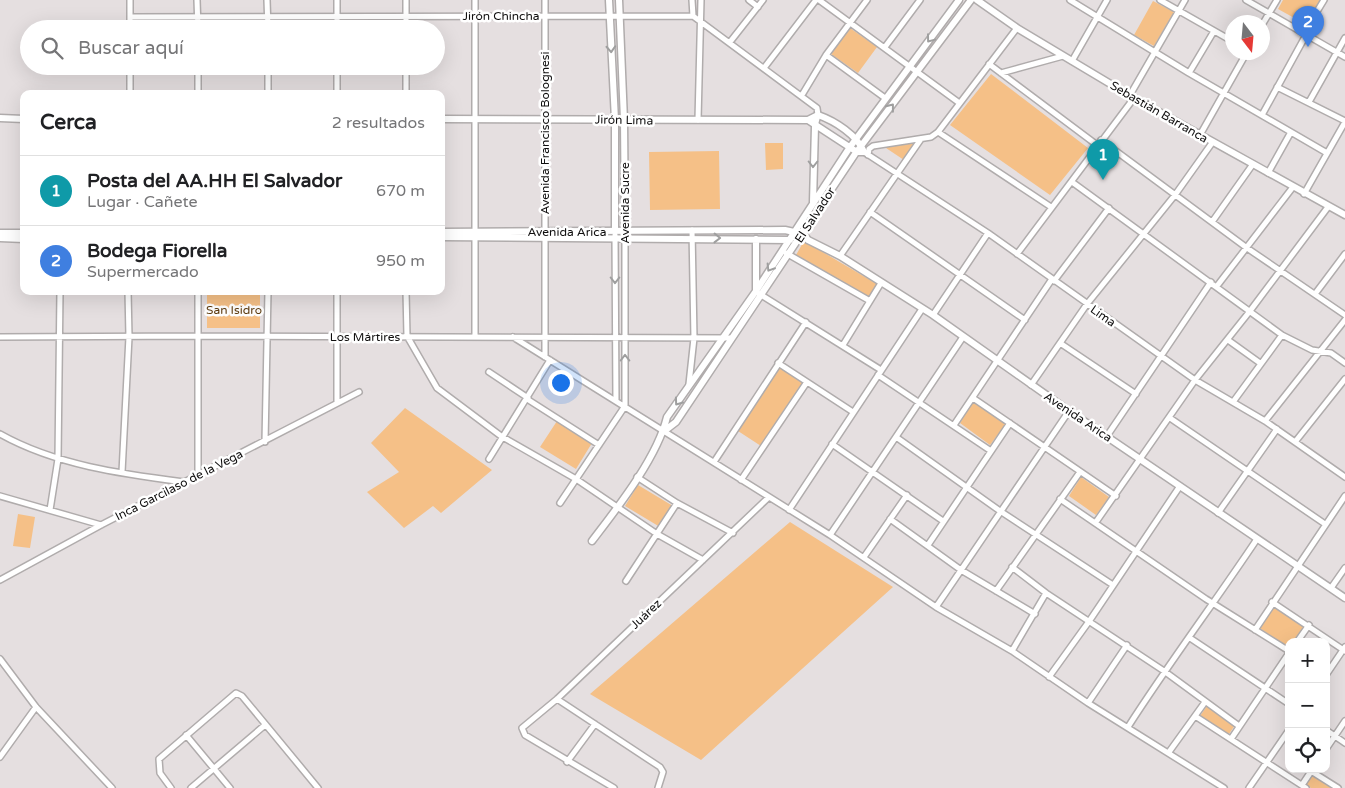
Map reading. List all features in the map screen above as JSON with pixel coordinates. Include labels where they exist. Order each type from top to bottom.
[{"type":"street","points":[[130,0],[130,17]]},
{"type":"street","points":[[198,0],[198,20]]},
{"type":"street","points":[[267,0],[268,20]]},
{"type":"street","points":[[337,0],[337,20]]},
{"type":"street","points":[[406,0],[406,20]]},
{"type":"street","points":[[475,0],[475,337]]},
{"type":"street","name":"Avenida Francisco Bolognesi","points":[[544,357],[545,0]]},
{"type":"street","name":"Avenida Sucre","points":[[609,0],[615,120],[616,401]]},
{"type":"street","name":"Avenida Sucre","points":[[618,0],[624,120],[625,406]]},
{"type":"street","points":[[692,0],[693,16],[802,95],[817,108],[813,202]]},
{"type":"street","points":[[698,120],[702,0]]},
{"type":"street","points":[[749,0],[758,7]]},
{"type":"street","points":[[730,42],[763,0]]},
{"type":"street","points":[[764,68],[818,0],[851,22],[958,102]]},
{"type":"street","points":[[802,95],[826,55],[868,0]]},
{"type":"street","points":[[885,47],[920,0]]},
{"type":"street","name":"El Salvador","points":[[664,432],[676,422],[758,293],[781,250],[850,147],[959,0]]},
{"type":"street","name":"El Salvador","points":[[592,541],[638,477],[664,432],[667,417],[722,339],[789,254],[971,0]]},
{"type":"street","name":"Sebastián Barranca","points":[[977,0],[1017,28],[1132,97],[1293,188],[1345,215]]},
{"type":"street","points":[[1070,0],[1189,74],[1327,154]]},
{"type":"street","points":[[1072,60],[1107,0]]},
{"type":"street","points":[[1160,0],[1225,37]]},
{"type":"street","points":[[1017,254],[1051,207],[1072,182],[1132,97],[1185,0]]},
{"type":"street","points":[[1246,0],[1345,57]]},
{"type":"street","points":[[1269,13],[1277,0]]},
{"type":"street","points":[[1262,115],[1324,0]]},
{"type":"street","name":"Jirón Chincha","points":[[130,17],[693,16]]},
{"type":"street","points":[[808,120],[850,147],[863,151],[873,146],[931,137],[938,132],[958,102],[1017,28]]},
{"type":"street","points":[[1189,74],[1214,31]]},
{"type":"street","points":[[1309,102],[1345,38]]},
{"type":"street","points":[[826,55],[885,98]]},
{"type":"street","points":[[1001,73],[1063,56]]},
{"type":"street","points":[[1200,135],[1242,60]]},
{"type":"street","points":[[989,64],[1097,145]]},
{"type":"street","points":[[130,75],[130,90]]},
{"type":"street","points":[[198,75],[198,90]]},
{"type":"street","points":[[268,75],[268,90]]},
{"type":"street","points":[[337,75],[337,90]]},
{"type":"street","points":[[406,75],[406,90]]},
{"type":"street","points":[[1277,87],[1345,122],[1304,194]]},
{"type":"street","points":[[818,115],[836,124],[855,140],[863,151]]},
{"type":"street","name":"Jirón Lima","points":[[445,119],[808,120],[818,115]]},
{"type":"street","points":[[0,118],[20,118]]},
{"type":"street","points":[[938,132],[1051,207]]},
{"type":"street","points":[[1268,173],[1291,132]]},
{"type":"street","points":[[840,256],[921,139]]},
{"type":"street","points":[[1101,140],[1247,248],[1345,315]]},
{"type":"street","points":[[1031,385],[1087,304],[1175,195],[1212,142]]},
{"type":"street","name":"Lima","points":[[863,151],[988,233],[1195,380],[1266,421],[1344,475]]},
{"type":"street","points":[[1212,222],[1253,164]]},
{"type":"street","points":[[1072,182],[1144,232],[1282,336],[1320,352],[1331,353],[1345,363]]},
{"type":"street","points":[[1217,286],[1293,188]]},
{"type":"street","points":[[1096,522],[1116,496],[1195,380],[1228,340],[1328,206]]},
{"type":"street","points":[[954,426],[1053,280],[1109,208]]},
{"type":"street","points":[[870,212],[1025,320]]},
{"type":"street","points":[[689,387],[694,338],[692,230]]},
{"type":"street","name":"Avenida Arica","points":[[445,232],[615,235],[692,230],[794,230],[803,234],[808,240],[840,256],[933,315],[1031,385],[1345,598]]},
{"type":"street","points":[[0,233],[20,233]]},
{"type":"street","points":[[933,315],[988,233]]},
{"type":"street","name":"Avenida Arica","points":[[445,237],[475,234]]},
{"type":"street","name":"Avenida Arica","points":[[625,234],[692,238],[808,240]]},
{"type":"street","points":[[0,238],[20,239]]},
{"type":"street","points":[[756,239],[758,293],[842,345],[919,402],[992,451]]},
{"type":"street","points":[[781,250],[870,301]]},
{"type":"street","points":[[1315,294],[1345,254]]},
{"type":"street","points":[[1107,436],[1210,282]]},
{"type":"street","points":[[842,345],[881,283]]},
{"type":"street","points":[[50,510],[58,459],[60,295]]},
{"type":"street","points":[[122,472],[129,337],[128,295]]},
{"type":"street","points":[[198,295],[198,476]]},
{"type":"street","points":[[265,442],[268,295]]},
{"type":"street","points":[[336,295],[338,402]]},
{"type":"street","points":[[406,295],[407,336],[437,388],[501,436],[576,479],[657,534],[703,560]]},
{"type":"street","points":[[789,510],[922,309]]},
{"type":"street","points":[[1266,421],[1345,320]]},
{"type":"street","points":[[714,462],[806,322]]},
{"type":"street","name":"Los Mártires","points":[[0,337],[407,336],[730,338]]},
{"type":"street","points":[[1233,402],[1282,336]]},
{"type":"street","points":[[513,337],[830,535],[936,607],[1012,651],[1088,703],[1224,788]]},
{"type":"street","points":[[830,535],[963,337]]},
{"type":"street","points":[[1228,340],[1260,364]]},
{"type":"street","points":[[1060,344],[1136,394]]},
{"type":"street","points":[[489,459],[501,436],[527,399],[550,360]]},
{"type":"street","points":[[778,363],[853,412]]},
{"type":"street","points":[[489,372],[599,445]]},
{"type":"street","points":[[1295,442],[1345,378]]},
{"type":"street","points":[[742,480],[807,382]]},
{"type":"street","name":"Inca Garcilaso de la Vega","points":[[0,580],[101,525],[359,392]]},
{"type":"street","points":[[973,398],[1116,496]]},
{"type":"street","points":[[560,503],[625,406]]},
{"type":"street","points":[[936,607],[1069,411]]},
{"type":"street","points":[[1170,418],[1325,524]]},
{"type":"street","points":[[928,545],[1010,423]]},
{"type":"street","points":[[1218,513],[1277,429]]},
{"type":"street","points":[[0,434],[24,448],[58,459],[184,482]]},
{"type":"street","points":[[896,437],[1000,511],[1113,585]]},
{"type":"street","points":[[832,444],[944,521]]},
{"type":"street","points":[[996,591],[1034,534],[1080,472]]},
{"type":"street","points":[[638,477],[677,503],[733,533]]},
{"type":"street","points":[[1049,677],[1090,620],[1180,486]]},
{"type":"street","points":[[864,557],[907,495]]},
{"type":"street","points":[[0,496],[101,525]]},
{"type":"street","points":[[1255,630],[1297,564],[1345,496]]},
{"type":"street","name":"Juárez","points":[[567,762],[525,735],[522,728],[557,698],[769,497]]},
{"type":"street","points":[[1060,499],[1285,649]]},
{"type":"street","points":[[626,581],[677,503]]},
{"type":"street","points":[[890,519],[961,570],[1035,614]]},
{"type":"street","points":[[1128,727],[1164,671],[1190,638],[1257,539]]},
{"type":"street","points":[[1012,567],[1046,593],[1127,645],[1239,726]]},
{"type":"street","points":[[1331,588],[1345,568]]},
{"type":"street","points":[[1012,651],[1046,593]]},
{"type":"street","points":[[1272,602],[1344,649],[1330,669]]},
{"type":"street","points":[[1300,638],[1309,625]]},
{"type":"street","points":[[1190,638],[1285,701]]},
{"type":"street","points":[[1088,703],[1127,645]]},
{"type":"street","points":[[1230,739],[1285,658]]},
{"type":"street","points":[[0,660],[36,707],[112,788]]},
{"type":"street","points":[[171,788],[160,773],[159,759],[236,693],[242,696],[318,788]]},
{"type":"street","points":[[557,698],[660,767],[663,772],[658,788]]},
{"type":"street","points":[[1169,752],[1205,702]]},
{"type":"street","points":[[0,758],[36,707]]},
{"type":"street","points":[[1195,716],[1304,787],[1311,773]]},
{"type":"street","points":[[1330,743],[1345,721]]},
{"type":"street","points":[[595,724],[567,762],[614,788]]},
{"type":"street","points":[[191,788],[265,725]]},
{"type":"street","points":[[1330,733],[1345,743]]},
{"type":"street","points":[[186,735],[230,788]]},
{"type":"street","points":[[1249,788],[1285,736]]},
{"type":"street","points":[[1316,773],[1338,788]]},
{"type":"green space","points":[[1283,0],[1322,0],[1307,25],[1278,9]]},
{"type":"green space","points":[[1153,1],[1174,12],[1154,46],[1134,35]]},
{"type":"green space","points":[[850,28],[877,47],[858,73],[831,54]]},
{"type":"green space","points":[[991,74],[1088,148],[1050,195],[950,125]]},
{"type":"green space","points":[[912,142],[914,145],[904,160],[886,148],[886,145]]},
{"type":"green space","points":[[765,143],[783,143],[783,169],[766,170]]},
{"type":"green space","points":[[719,151],[720,209],[650,210],[649,152]]},
{"type":"green space","points":[[804,241],[877,284],[869,297],[796,255]]},
{"type":"green space","name":"San Isidro","points":[[207,295],[260,295],[260,328],[207,328]]},
{"type":"green space","points":[[780,367],[803,382],[761,446],[738,431]]},
{"type":"green space","points":[[973,401],[1006,424],[990,445],[960,423]]},
{"type":"green space","points":[[405,408],[492,470],[441,513],[433,506],[404,528],[367,492],[399,472],[371,443]]},
{"type":"green space","points":[[557,421],[592,443],[576,469],[540,447]]},
{"type":"green space","points":[[1081,477],[1109,497],[1096,515],[1069,496]]},
{"type":"green space","points":[[638,485],[673,506],[660,527],[625,506]]},
{"type":"green space","points":[[18,514],[35,517],[30,548],[13,546]]},
{"type":"green space","points":[[790,522],[893,587],[701,760],[590,694]]},
{"type":"green space","points":[[1273,605],[1305,626],[1296,638],[1285,638],[1285,645],[1258,627]]},
{"type":"green space","points":[[1209,703],[1237,722],[1229,734],[1200,716]]},
{"type":"green space","points":[[1312,773],[1335,788],[1311,788],[1304,784]]},
{"type":"place","name":"Bodega Fiorella","points":[[1308,47]]},
{"type":"place","name":"Posta del AA.HH El Salvador","points":[[1103,180]]}]
